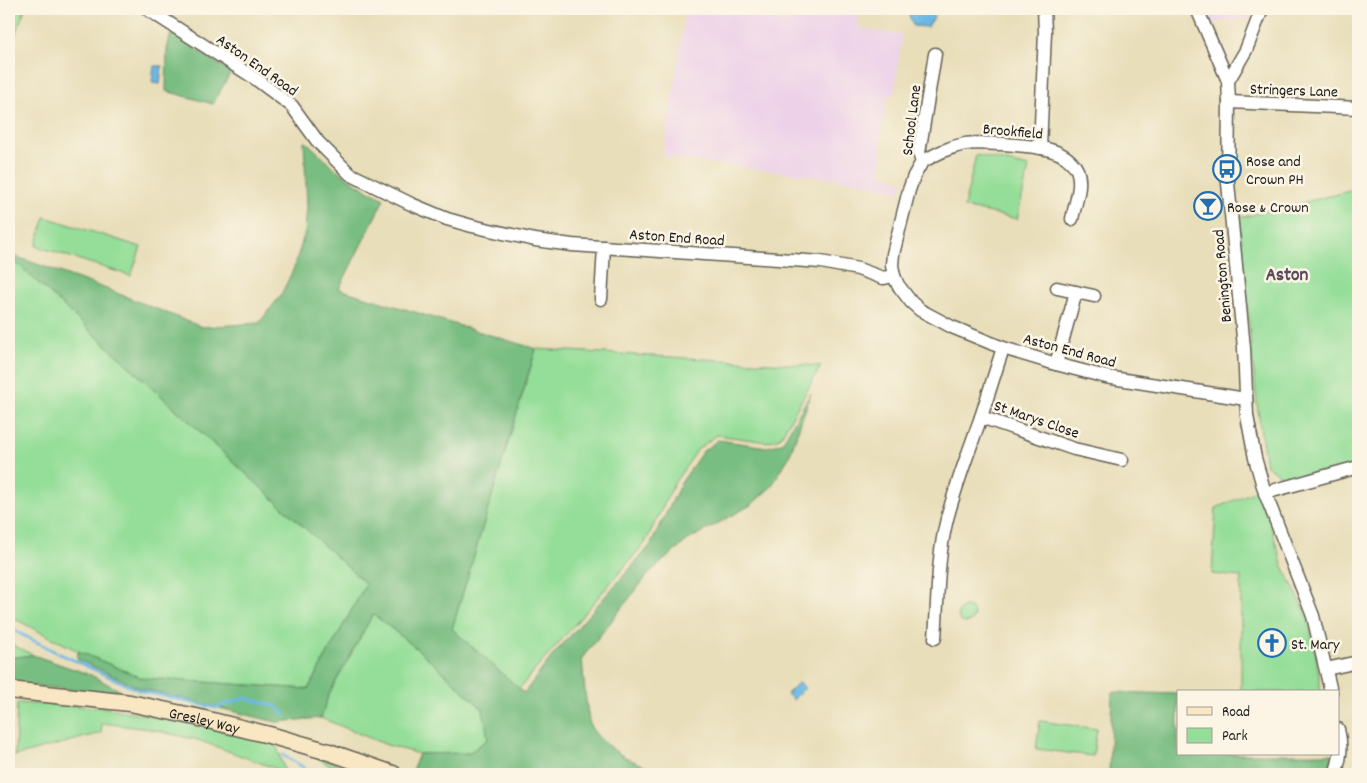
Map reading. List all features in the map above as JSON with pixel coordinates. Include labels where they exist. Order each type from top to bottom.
[{"type":"street","name":"Aston End Road","points":[[147,9],[253,78],[292,106],[318,142],[350,174],[411,204],[447,218],[472,226],[535,240],[604,247],[806,260],[840,265],[883,278],[894,276],[907,297],[920,310],[952,327],[1003,348],[1106,377],[1246,399]]},
{"type":"street","points":[[1040,148],[1045,38],[1044,9]]},
{"type":"street","points":[[1197,9],[1228,81]]},
{"type":"street","points":[[1228,81],[1246,50],[1262,9]]},
{"type":"street","name":"School Lane","points":[[894,276],[892,270],[893,254],[914,176],[922,162],[919,153],[935,54]]},
{"type":"street","name":"Benington Road","points":[[1228,81],[1228,184],[1242,321],[1247,416],[1265,493],[1313,616],[1331,690]]},
{"type":"street","name":"Stringers Lane","points":[[1229,102],[1358,108]]},
{"type":"street","name":"Brookfield","points":[[922,162],[946,149],[982,143],[1040,148],[1065,156],[1075,167],[1079,182],[1072,219]]},
{"type":"street","points":[[601,299],[604,247]]},
{"type":"street","points":[[1057,288],[1094,296]]},
{"type":"street","points":[[1056,364],[1076,292]]},
{"type":"street","name":"St Marys Close","points":[[1003,348],[981,417],[1074,449],[1122,460]]},
{"type":"street","points":[[935,638],[942,546],[946,520],[981,417]]},
{"type":"street","points":[[1265,493],[1358,467]]},
{"type":"street","points":[[1326,669],[1358,662]]},
{"type":"street","name":"Gresley Way","points":[[9,690],[130,703],[196,717],[329,752],[393,774]]},
{"type":"street","points":[[1335,774],[1341,758],[1340,740]]},
{"type":"shaded area","points":[[686,9],[824,9],[859,14],[858,28],[902,35],[894,96],[887,95],[882,130],[881,175],[903,181],[900,192],[867,183],[663,157]]},
{"type":"shaded area","points":[[1200,9],[1258,9],[1255,18],[1226,20],[1210,25]]},
{"type":"green space","points":[[9,9],[25,9],[9,51]]},
{"type":"green space","points":[[171,33],[231,72],[213,104],[166,91],[167,49]]},
{"type":"green space","points":[[304,141],[344,175],[384,199],[339,289],[536,349],[452,629],[524,693],[553,655],[650,546],[681,483],[703,451],[718,440],[767,447],[782,443],[811,393],[789,457],[771,487],[751,505],[688,540],[651,571],[582,658],[585,694],[591,727],[615,751],[637,763],[669,774],[416,774],[412,771],[419,754],[469,753],[488,739],[483,709],[421,652],[373,614],[328,696],[321,718],[276,722],[139,688],[77,659],[78,651],[142,678],[308,689],[366,584],[9,256],[9,254],[109,290],[202,327],[259,323],[281,295],[294,268],[305,232],[307,206]]},
{"type":"green space","points":[[976,155],[1029,167],[1017,219],[964,207]]},
{"type":"green space","points":[[1358,189],[1358,466],[1284,478],[1266,465],[1254,373],[1239,218]]},
{"type":"green space","points":[[45,217],[141,247],[131,276],[36,246]]},
{"type":"green space","points":[[9,256],[366,584],[308,689],[142,678],[78,651],[9,616]]},
{"type":"green space","points":[[536,349],[821,366],[780,438],[767,442],[717,435],[699,448],[675,482],[645,543],[519,689],[452,629]]},
{"type":"green space","points":[[1260,489],[1282,564],[1307,615],[1321,690],[1241,690],[1241,577],[1212,574],[1216,508]]},
{"type":"green space","points":[[966,607],[974,615],[966,623],[958,615]]},
{"type":"green space","points":[[373,614],[421,652],[483,709],[489,739],[469,753],[419,754],[387,745],[321,718],[328,696]]},
{"type":"green space","points":[[9,643],[33,655],[9,658]]},
{"type":"green space","points":[[33,655],[91,675],[128,695],[9,684],[9,658]]},
{"type":"green space","points":[[1112,692],[1177,694],[1177,756],[1333,756],[1329,774],[1109,774]]},
{"type":"green space","points":[[17,703],[102,707],[197,724],[276,745],[285,772],[198,740],[149,729],[102,723],[101,733],[15,756]]},
{"type":"green space","points":[[1040,721],[1097,729],[1093,756],[1036,749]]},
{"type":"green space","points":[[316,757],[367,774],[342,774]]},
{"type":"water","points":[[912,9],[930,9],[934,18],[927,27],[913,26],[909,15]]},
{"type":"water","points":[[154,66],[162,66],[160,84],[152,83]]},
{"type":"water","points":[[799,682],[805,688],[793,700],[787,694]]},
{"type":"waterway","points":[[9,628],[138,690],[215,708],[245,698],[275,706],[285,714]]},
{"type":"waterway","points":[[283,755],[314,774]]},
{"type":"place","name":"Rose and Crown PH","points":[[1227,169]]},
{"type":"place","name":"Rose & Crown","points":[[1208,206]]},
{"type":"place","name":"St. Mary","points":[[1272,643]]},
{"type":"district","name":"Aston","points":[[1287,273]]}]
